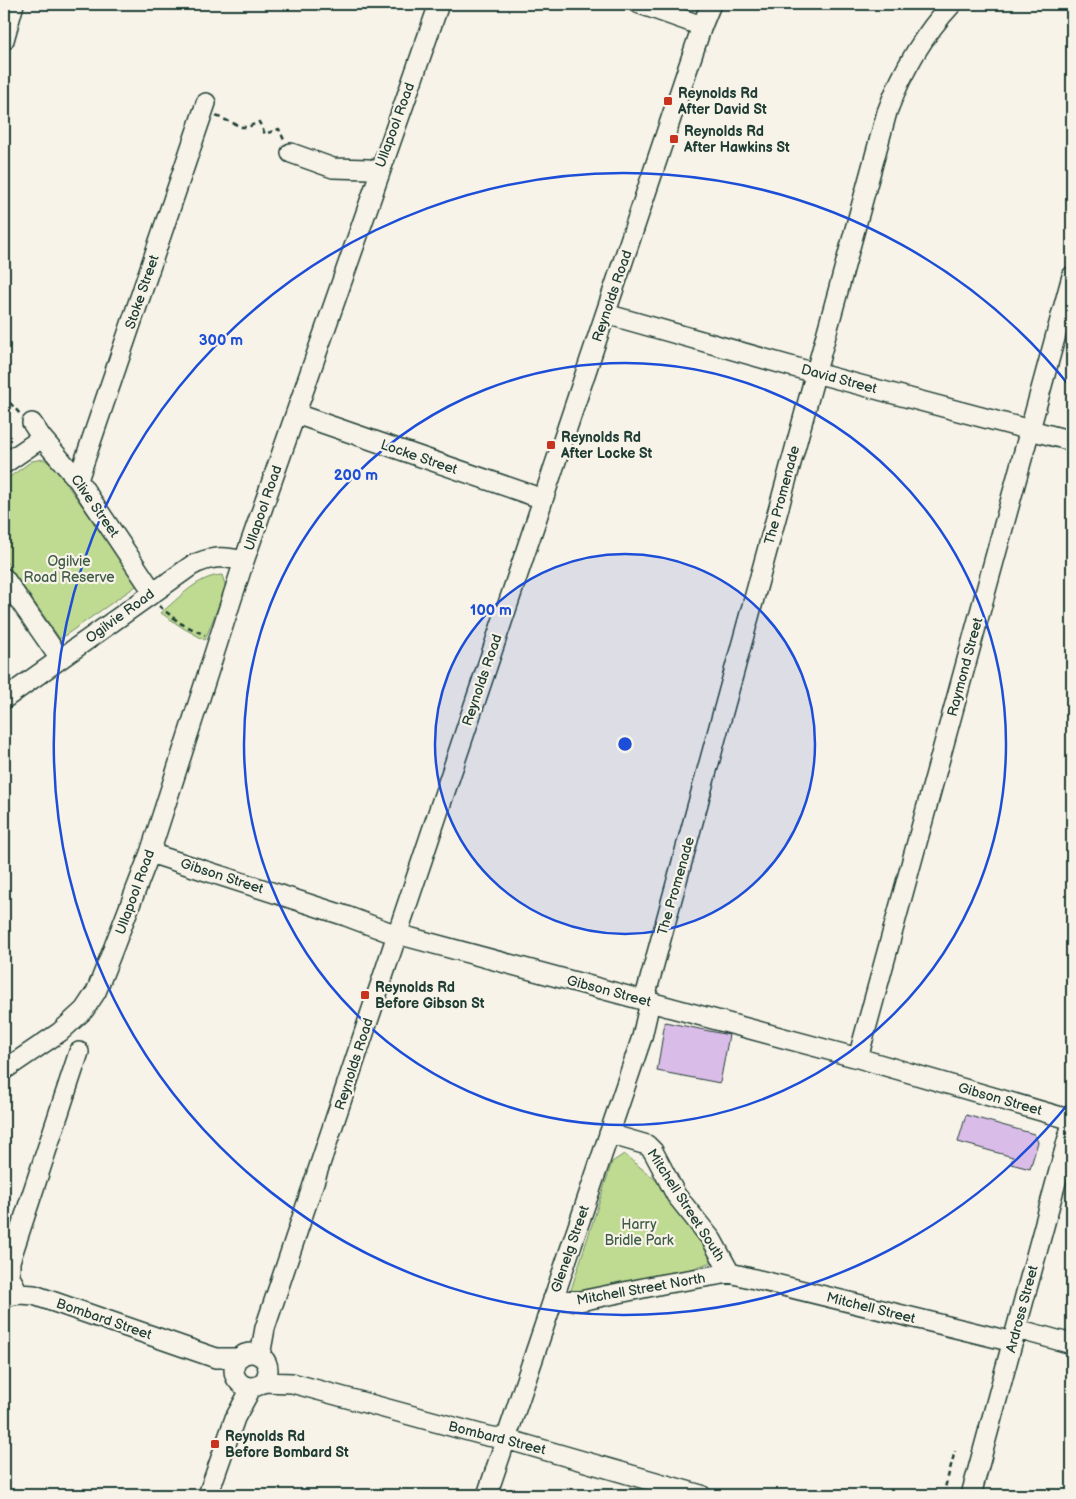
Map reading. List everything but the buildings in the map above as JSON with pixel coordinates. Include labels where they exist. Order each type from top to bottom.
[{"type":"street","points":[[4,40],[14,4]]},
{"type":"street","name":"Ullapool Road","points":[[4,1070],[60,1032],[84,1010],[96,992],[150,853],[244,561],[439,4]]},
{"type":"street","points":[[640,4],[702,26]]},
{"type":"street","name":"Reynolds Road","points":[[249,1370],[266,1328],[396,934],[702,26],[712,4]]},
{"type":"street","name":"The Promenade","points":[[647,1001],[887,112],[902,75],[919,45],[952,4]]},
{"type":"street","name":"Stoke Street","points":[[78,480],[206,103]]},
{"type":"street","points":[[291,153],[333,168],[369,169],[379,172]]},
{"type":"street","name":"Raymond Street","points":[[858,1058],[1072,276]]},
{"type":"street","name":"David Street","points":[[606,314],[815,373],[1072,441]]},
{"type":"street","name":"Locke Street","points":[[296,414],[543,499]]},
{"type":"street","points":[[4,464],[37,431]]},
{"type":"street","name":"Clive Street","points":[[37,431],[78,480],[156,598]]},
{"type":"street","name":"Ogilvie Road","points":[[4,699],[60,659],[156,598],[202,560],[220,556],[244,561]]},
{"type":"street","points":[[4,578],[60,659]]},
{"type":"street","name":"Gibson Street","points":[[150,853],[396,934],[858,1058],[1072,1122]]},
{"type":"street","name":"Glenelg Street","points":[[487,1495],[642,1037],[647,1001]]},
{"type":"street","points":[[11,1295],[10,1261],[79,1052]]},
{"type":"street","name":"Ardross Street","points":[[971,1495],[1072,1122]]},
{"type":"street","name":"Mitchell Street South","points":[[609,1134],[647,1145],[654,1151],[676,1195],[712,1240],[730,1273]]},
{"type":"street","name":"Mitchell Street","points":[[730,1273],[1015,1336],[1072,1344]]},
{"type":"street","name":"Mitchell Street North","points":[[553,1299],[580,1302],[662,1284],[730,1273]]},
{"type":"street","name":"Bombard Street","points":[[11,1295],[34,1295],[249,1370],[292,1383],[487,1436],[506,1439],[701,1495]]},
{"type":"street","points":[[208,1495],[235,1418],[249,1370]]},
{"type":"path","points":[[4,396],[28,424],[37,431]]},
{"type":"path","points":[[156,598],[180,624],[218,641]]},
{"type":"path","points":[[943,1495],[955,1452]]},
{"type":"green space","name":"Ogilvie Road Reserve","points":[[44,459],[54,467],[139,584],[60,639],[4,559],[4,481],[32,461]]},
{"type":"green space","points":[[222,575],[226,587],[205,640],[161,613],[205,579]]},
{"type":"green space","name":"Harry Bridle Park","points":[[624,1154],[669,1191],[714,1261],[692,1269],[569,1296],[612,1162]]},
{"type":"place","name":"Reynolds Rd After David St","points":[[668,101]]},
{"type":"place","name":"Reynolds Rd After Hawkins St","points":[[674,139]]},
{"type":"place","name":"Reynolds Rd After Locke St","points":[[551,445]]},
{"type":"place","name":"Reynolds Rd Before Gibson St","points":[[365,995]]},
{"type":"place","name":"Reynolds Rd Before Bombard St","points":[[215,1444]]}]
